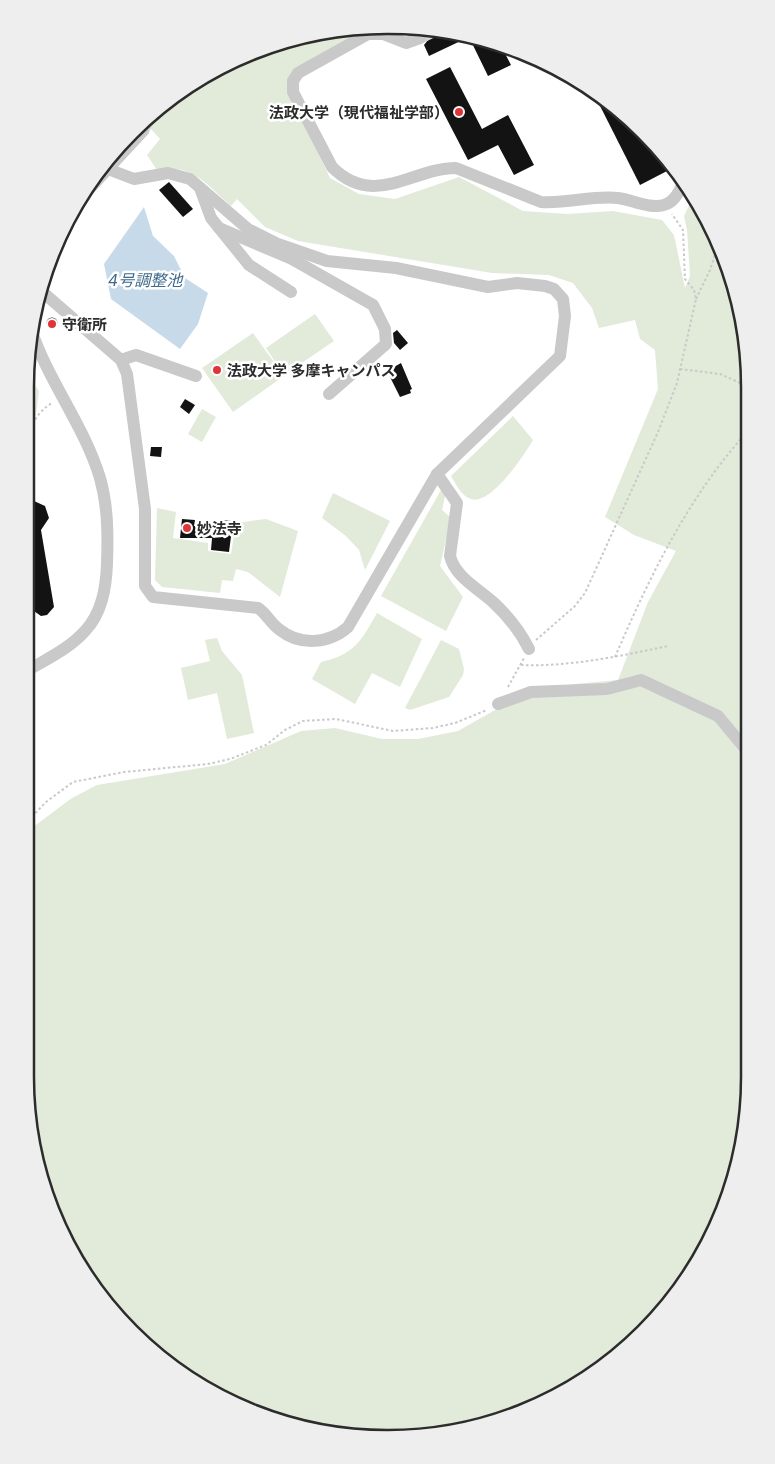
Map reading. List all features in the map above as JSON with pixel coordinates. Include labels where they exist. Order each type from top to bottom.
[{"type":"street","points":[[383,34],[406,43],[420,38]]},
{"type":"street","points":[[366,35],[298,73],[293,81],[293,92],[332,167],[341,176],[353,182],[390,185],[444,168],[456,168],[541,202],[554,203],[619,198],[653,206],[665,204],[678,194],[681,189]]},
{"type":"street","points":[[109,170],[134,180],[168,173],[190,179],[248,229],[278,244],[372,305],[385,329],[386,344],[329,394]]},
{"type":"street","points":[[200,188],[211,218],[249,265],[291,292]]},
{"type":"street","points":[[46,295],[121,360],[127,374],[145,509],[145,586],[153,596],[253,606],[263,612],[278,629],[293,638],[311,641],[332,637],[341,633],[353,621],[437,474],[557,360],[561,350],[565,316],[561,296],[545,286],[517,283],[488,287],[396,268],[327,261],[294,254],[219,228]]},
{"type":"street","points":[[34,663],[76,639],[86,631],[96,615],[106,582],[108,537],[104,496],[92,456],[37,340]]},
{"type":"street","points":[[121,360],[136,355],[196,376]]},
{"type":"street","points":[[437,474],[457,503],[450,556],[451,563],[461,576],[493,603],[518,628],[529,649]]},
{"type":"street","points":[[498,704],[531,692],[606,689],[641,680],[718,716],[741,744]]},
{"type":"path","points":[[665,204],[683,230],[684,279],[694,290],[696,299]]},
{"type":"path","points":[[34,815],[46,802],[73,782],[124,772],[208,764],[230,759],[266,744],[285,730],[303,722],[319,718],[336,719],[393,731],[433,728],[478,715],[498,704],[529,649],[539,637],[575,606],[585,593],[658,432],[677,383],[696,299],[710,270],[715,254]]},
{"type":"path","points":[[680,369],[720,374],[741,383]]},
{"type":"path","points":[[34,420],[39,413],[56,400]]},
{"type":"path","points":[[615,657],[642,594],[674,534],[712,477],[741,440]]},
{"type":"path","points":[[520,665],[543,666],[615,657],[668,646]]},
{"type":"green space","points":[[353,36],[296,68],[290,93],[330,178],[359,194],[395,199],[459,177],[523,211],[567,214],[613,211],[662,220],[674,235],[685,288],[690,276],[687,230],[684,216],[690,204],[714,252],[729,296],[738,341],[741,388],[741,1076],[738,1123],[734,1146],[722,1190],[705,1233],[682,1273],[638,1327],[603,1357],[564,1383],[523,1403],[479,1418],[434,1427],[388,1430],[341,1427],[296,1418],[274,1411],[231,1394],[191,1371],[137,1327],[107,1292],[81,1253],[61,1212],[46,1168],[37,1123],[34,1076],[34,826],[72,798],[97,785],[225,764],[301,731],[335,728],[382,739],[418,739],[458,731],[504,705],[575,684],[618,680],[648,602],[676,551],[634,535],[605,517],[658,389],[655,350],[640,339],[635,320],[599,328],[592,308],[573,283],[549,275],[492,273],[298,241],[265,227],[237,199],[231,206],[198,177],[180,170],[157,170],[147,155],[160,139],[149,127],[191,93],[231,70],[296,46]]},
{"type":"green space","points":[[315,314],[334,341],[284,375],[266,348]]},
{"type":"green space","points":[[253,333],[284,376],[233,412],[202,368]]},
{"type":"green space","points":[[34,384],[39,391],[34,430]]},
{"type":"green space","points":[[202,409],[216,417],[202,442],[188,434]]},
{"type":"green space","points":[[513,416],[533,440],[506,478],[488,495],[479,499],[467,497],[459,489],[451,476]]},
{"type":"green space","points":[[441,490],[446,492],[442,510],[451,518],[440,566],[463,597],[446,631],[381,596]]},
{"type":"green space","points":[[333,493],[390,521],[365,570],[359,550],[346,536],[322,518]]},
{"type":"green space","points":[[157,508],[176,512],[173,538],[208,543],[208,551],[231,554],[236,523],[266,519],[298,531],[280,597],[248,572],[236,569],[233,581],[222,580],[220,593],[162,587],[155,580]]},
{"type":"green space","points":[[377,613],[422,639],[400,687],[372,673],[355,704],[312,679],[321,662],[342,655],[356,645],[367,631]]},
{"type":"green space","points":[[217,638],[222,651],[242,675],[254,733],[227,739],[217,693],[188,700],[181,668],[210,661],[205,640]]},
{"type":"green space","points":[[441,640],[459,649],[464,669],[463,675],[449,697],[410,710],[405,708]]},
{"type":"water","name":"4号調整池","points":[[144,207],[153,236],[174,256],[185,278],[208,293],[198,324],[180,349],[111,299],[104,264]]},
{"type":"building","points":[[427,36],[459,42],[429,56],[424,45],[428,40]]},
{"type":"building","points":[[473,45],[506,55],[511,65],[488,76]]},
{"type":"building","points":[[450,67],[482,129],[508,115],[534,165],[514,175],[498,145],[468,160],[426,79]]},
{"type":"building","points":[[599,104],[638,137],[667,171],[640,185]]},
{"type":"building","points":[[169,182],[193,209],[183,217],[159,190]]},
{"type":"building","name":"守衛所","points":[[50,318],[54,318],[57,323],[56,327],[50,328],[47,325],[47,321]]},
{"type":"building","points":[[397,330],[408,343],[400,350],[394,343],[393,333]]},
{"type":"building","points":[[401,363],[412,389],[410,390],[411,393],[400,397],[387,371]]},
{"type":"building","points":[[185,399],[195,405],[189,414],[180,407]]},
{"type":"building","points":[[151,447],[162,447],[161,457],[150,456]]},
{"type":"building","points":[[34,501],[45,506],[49,518],[41,530],[54,607],[47,615],[41,616],[34,611]]},
{"type":"building","points":[[182,519],[195,520],[194,526],[219,527],[219,520],[233,521],[229,552],[211,550],[212,538],[180,538]]},
{"type":"tunnel","points":[[420,38],[424,36]]},
{"type":"place","name":"法政大学（現代福祉学部）","points":[[459,112]]},
{"type":"place","name":"守衛所","points":[[52,324]]},
{"type":"place","name":"法政大学 多摩キャンパス","points":[[217,370]]},
{"type":"place","name":"妙法寺","points":[[187,528]]}]
